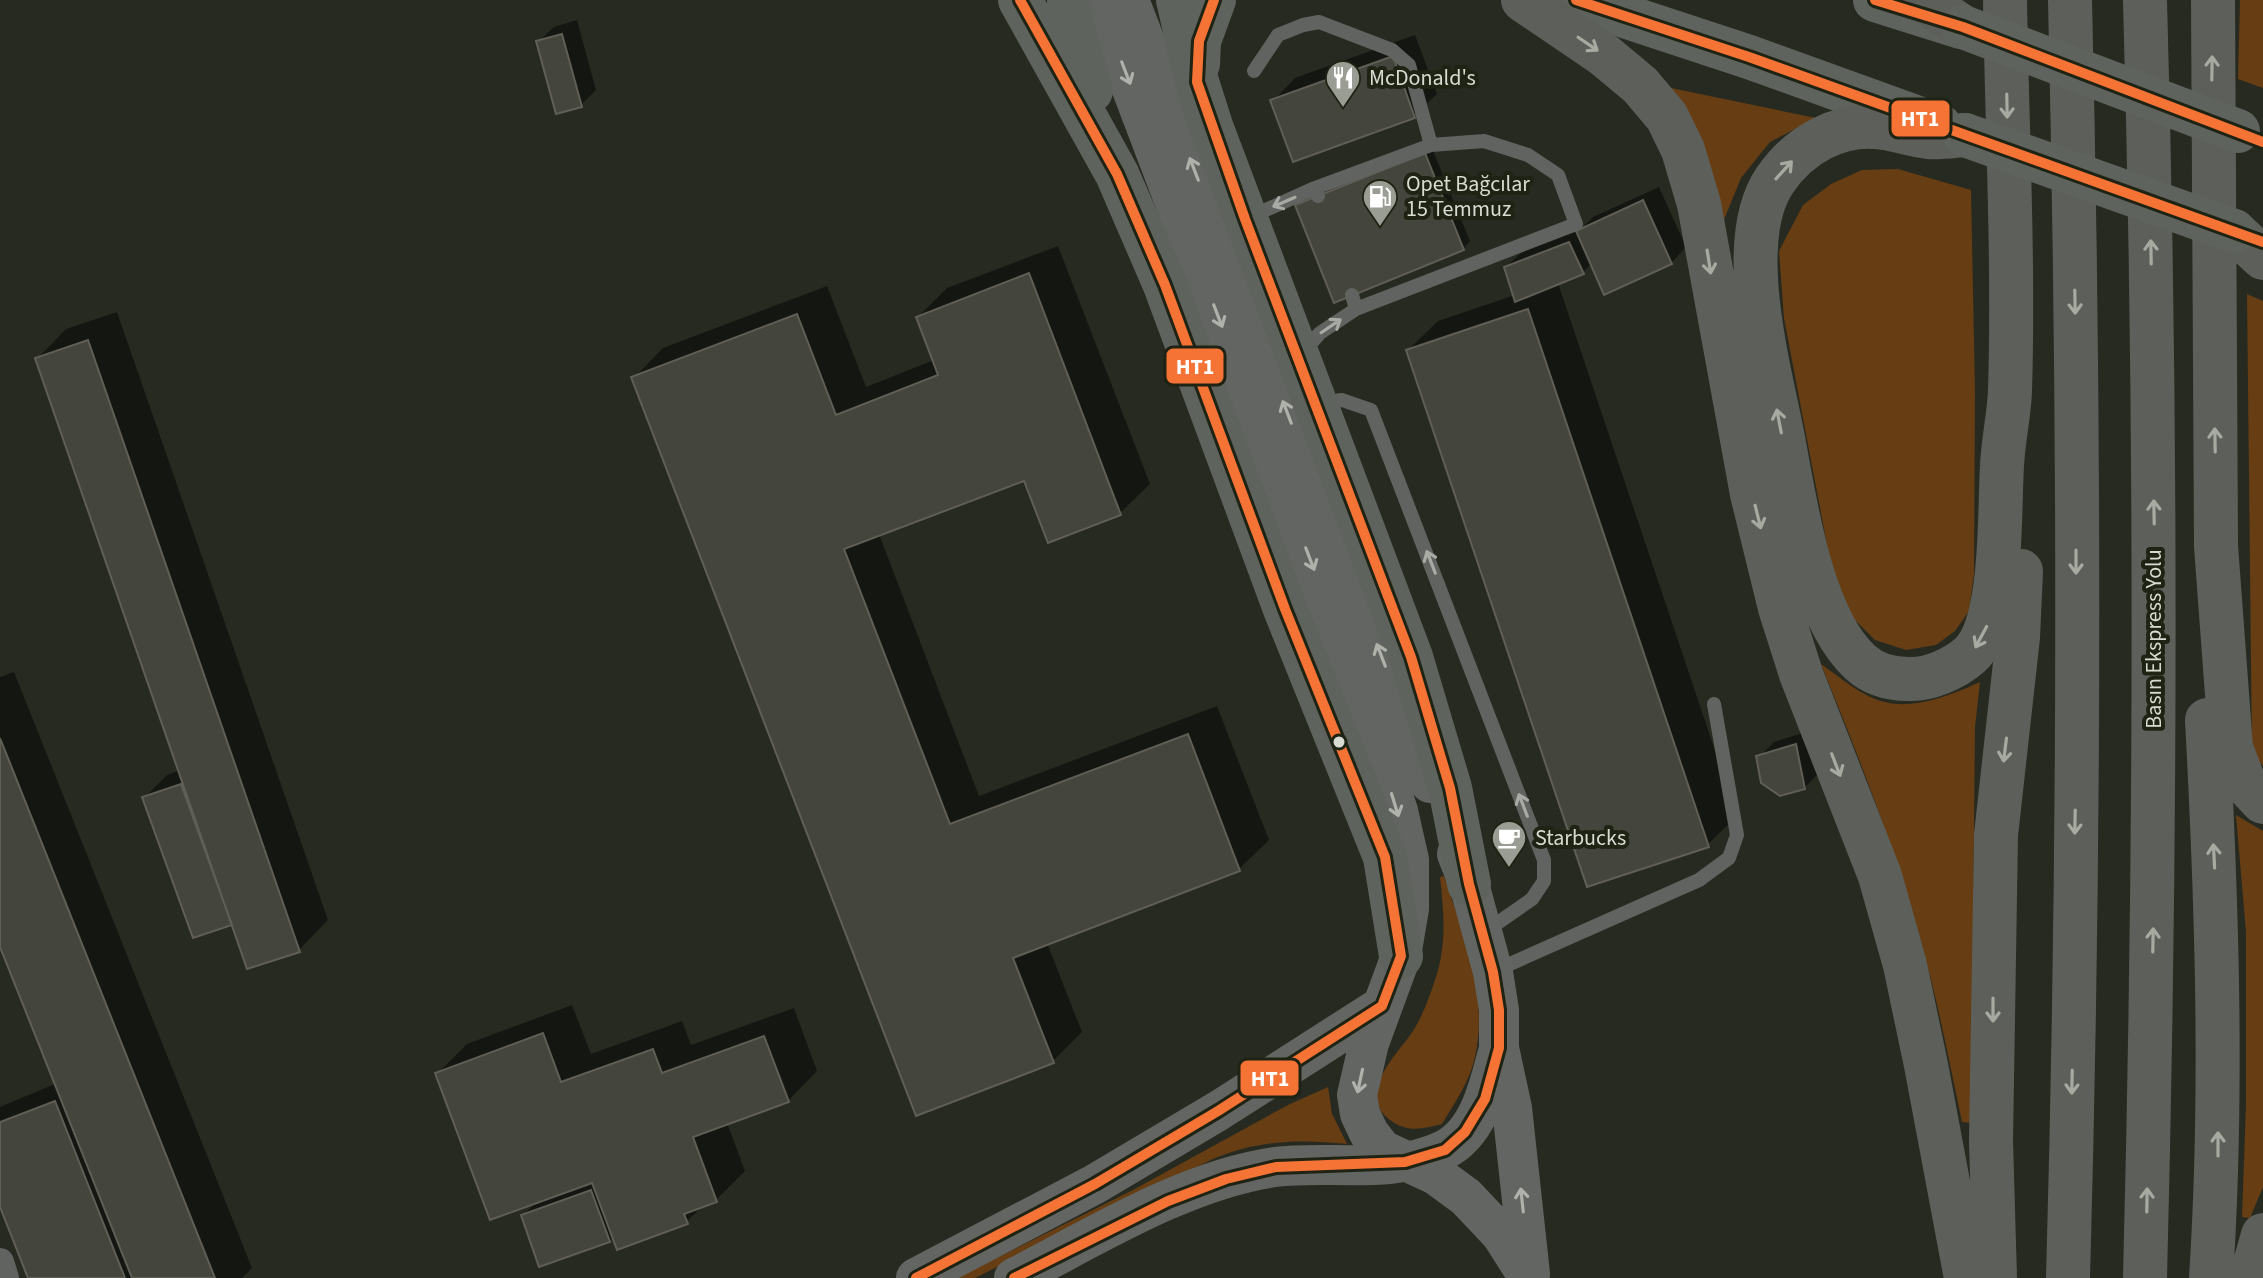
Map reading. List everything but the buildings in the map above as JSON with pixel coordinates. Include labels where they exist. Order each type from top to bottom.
[{"type":"highway","points":[[1523,0],[1604,55],[1640,85],[1667,117],[1683,150],[1699,204],[1752,494],[1780,608],[1801,674],[1880,876],[1905,965],[1966,1278]]},
{"type":"highway","points":[[1922,0],[1963,27]]},
{"type":"highway","points":[[1995,1278],[1991,1141],[1996,835],[2018,637],[2023,509],[2010,394],[2005,0]]},
{"type":"highway","points":[[2068,1278],[2075,864],[2077,400],[2070,0]]},
{"type":"highway","name":"Basın Ekspress Yolu","points":[[2145,0],[2155,648],[2145,1278]]},
{"type":"highway","points":[[2213,0],[2216,546],[2231,748],[2244,782],[2263,802]]},
{"type":"highway","points":[[1965,135],[1929,137],[1879,127],[1840,129],[1812,143],[1773,183],[1759,216],[1755,243],[1756,284],[1764,336],[1791,482],[1812,571],[1826,613],[1841,640],[1862,664],[1891,679],[1920,679],[1952,667],[1972,653],[1986,632],[1998,548],[2002,462],[2010,394]]},
{"type":"highway","points":[[2211,1278],[2218,1177],[2219,1049],[2206,651],[2216,546]]},
{"type":"highway","points":[[2251,1278],[2263,1235]]},
{"type":"main road","points":[[1020,0],[1117,174],[1165,285],[1285,609],[1385,857],[1401,956]]},
{"type":"main road","points":[[1069,0],[1071,23],[1117,174]]},
{"type":"main road","points":[[1098,0],[1332,616],[1398,811],[1409,860],[1409,909],[1401,956],[1369,1043],[1357,1095],[1360,1114],[1382,1150],[1436,1175],[1466,1197],[1501,1234],[1530,1278]]},
{"type":"main road","points":[[1129,0],[1469,884]]},
{"type":"main road","points":[[1178,0],[1197,82],[1245,219],[1411,657],[1450,788],[1469,884],[1493,972],[1499,1010],[1499,1048],[1512,1108],[1530,1278]]},
{"type":"main road","points":[[1197,82],[1199,41],[1214,0]]},
{"type":"main road","points":[[1576,0],[1749,57],[2253,244]]},
{"type":"main road","points":[[1875,0],[1963,27],[2255,136]]},
{"type":"main road","points":[[916,1278],[1095,1184],[1218,1111],[1382,1006]]},
{"type":"main road","points":[[1014,1278],[1156,1207],[1226,1179],[1276,1167],[1405,1162],[1445,1150],[1465,1132],[1485,1099],[1499,1048]]},
{"type":"street","points":[[0,1262],[5,1278]]},
{"type":"lane","points":[[1254,71],[1278,35],[1319,22],[1392,50],[1409,65],[1431,145]]},
{"type":"lane","points":[[1245,219],[1431,145],[1484,141],[1528,155],[1558,175],[1576,224],[1354,302],[1299,356]]},
{"type":"lane","points":[[1316,404],[1342,400],[1371,410],[1544,860],[1544,881],[1532,899],[1482,934]]},
{"type":"lane","points":[[1493,972],[1699,880],[1729,858],[1737,835],[1714,704]]},
{"type":"shaded area","points":[[2240,0],[2263,0],[2263,88],[2238,79]]},
{"type":"shaded area","points":[[1671,88],[1816,118],[1770,142],[1741,178],[1721,227]]},
{"type":"shaded area","points":[[1898,169],[1971,190],[1975,392],[1974,574],[1969,611],[1955,631],[1936,645],[1906,650],[1875,640],[1851,616],[1832,571],[1784,318],[1779,251],[1803,205],[1831,184],[1862,170]]},
{"type":"shaded area","points":[[2247,294],[2263,301],[2263,766],[2252,754]]},
{"type":"shaded area","points":[[1821,664],[1868,696],[1897,704],[1934,700],[1980,682],[1975,727],[1971,1123],[1962,1122],[1935,996],[1905,888]]},
{"type":"shaded area","points":[[2236,815],[2263,831],[2263,1187],[2250,1218],[2242,1217],[2246,1105],[2246,932]]},
{"type":"shaded area","points":[[1444,876],[1466,942],[1476,988],[1479,1011],[1475,1057],[1461,1092],[1442,1124],[1409,1128],[1390,1120],[1380,1109],[1376,1097],[1384,1072],[1416,1026],[1439,967],[1443,942],[1440,877]]},
{"type":"shaded area","points":[[1328,1087],[1332,1114],[1347,1144],[1280,1142],[1232,1152],[975,1278],[956,1278],[1133,1190],[1288,1105]]},
{"type":"transit line","name":"HT1","points":[[916,1278],[1095,1184],[1218,1111],[1382,1006],[1401,956],[1385,857],[1285,609],[1165,285],[1117,174],[1020,0]]},
{"type":"transit line","name":"HT1","points":[[1014,1278],[1168,1201],[1226,1179],[1276,1167],[1405,1162],[1445,1150],[1465,1132],[1485,1099],[1499,1048],[1499,1010],[1493,972],[1469,884],[1450,788],[1411,657],[1245,219],[1197,82],[1199,41],[1214,0]]},
{"type":"transit line","name":"HT1","points":[[1576,0],[1749,57],[2263,242]]},
{"type":"transit line","name":"HT1","points":[[1875,0],[1963,27],[2263,142]]},
{"type":"place","name":"McDonald's","points":[[1343,109]]},
{"type":"place","name":"Opet Bağcılar 15 Temmuz","points":[[1380,228]]},
{"type":"place","name":"Starbucks","points":[[1509,869]]}]
